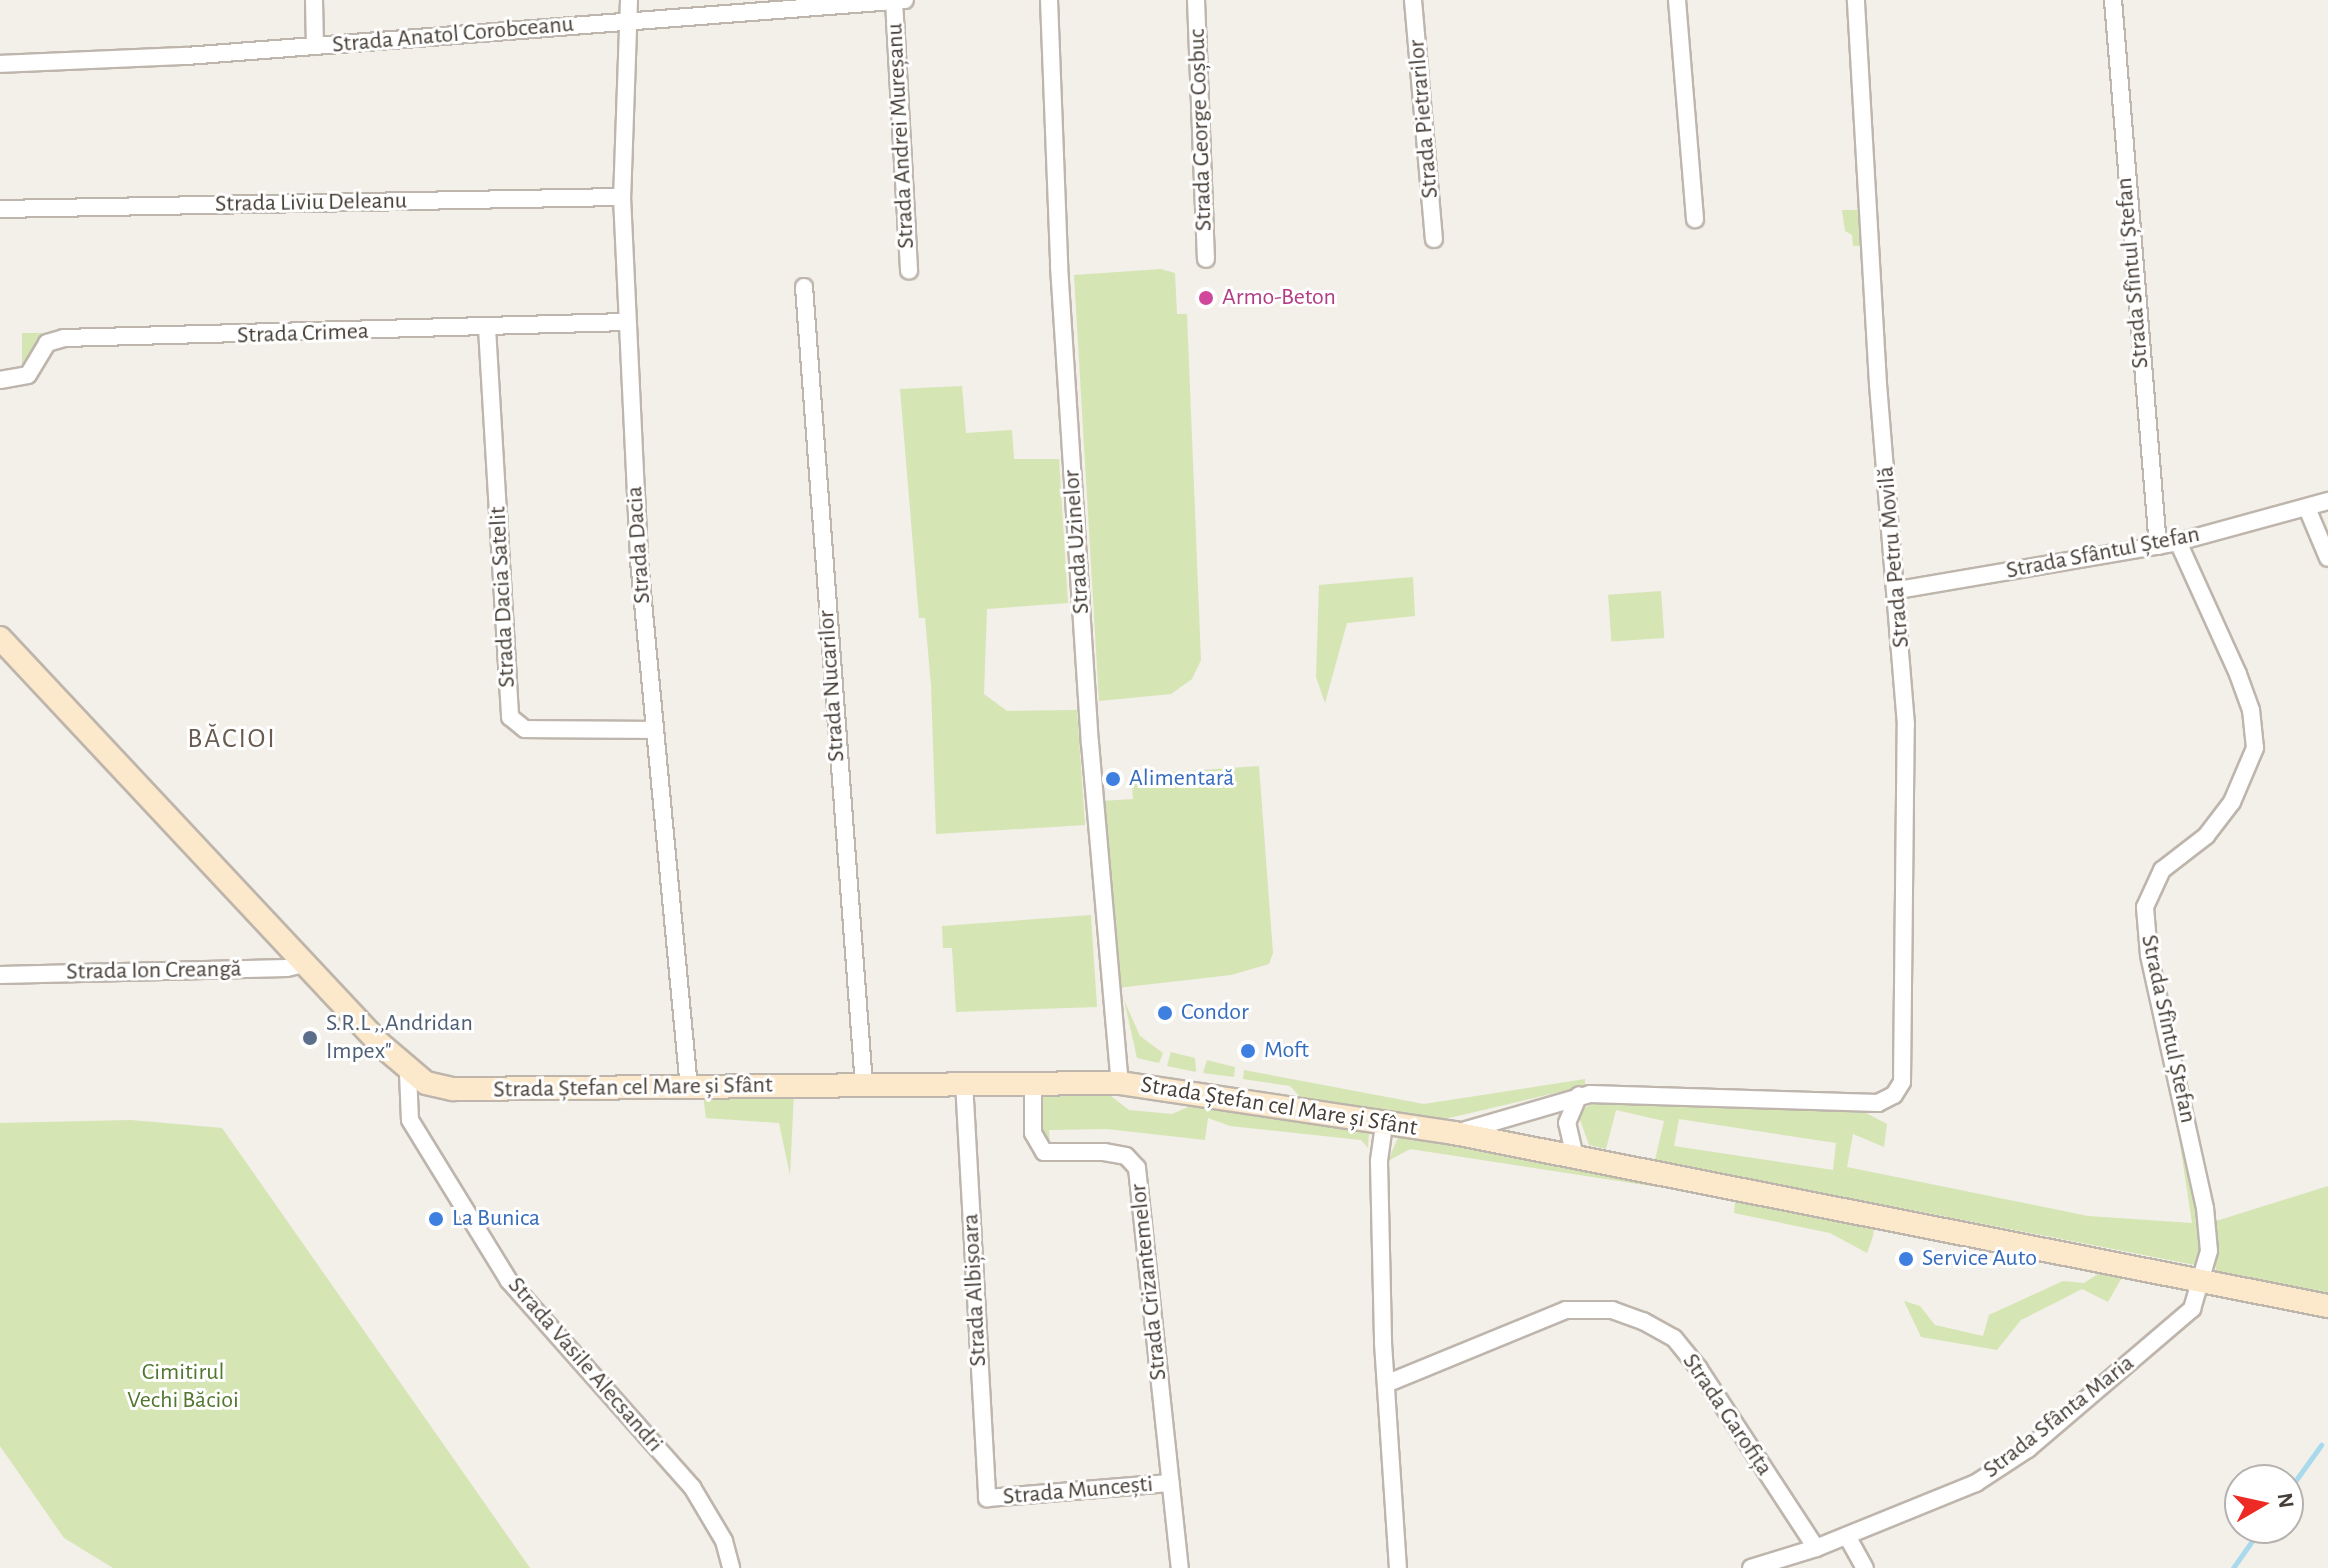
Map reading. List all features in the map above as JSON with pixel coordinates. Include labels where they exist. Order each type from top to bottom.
[{"type":"main road","name":"Strada Ștefan cel Mare și Sfânt","points":[[0,638],[408,1073],[453,1089],[964,1082],[1120,1083],[1384,1125],[1454,1133],[2328,1306]]},
{"type":"street","points":[[314,0],[315,46]]},
{"type":"street","name":"Strada Dacia","points":[[629,0],[622,197],[639,560],[689,1088]]},
{"type":"street","name":"Strada Anatol Corobceanu","points":[[0,64],[315,46],[905,0]]},
{"type":"street","name":"Strada Uzinelor","points":[[1049,0],[1059,266],[1090,743],[1120,1083]]},
{"type":"street","name":"Strada George Coșbuc","points":[[1196,0],[1206,259]]},
{"type":"street","name":"Strada Pietrarilor","points":[[1413,0],[1434,239]]},
{"type":"street","points":[[1677,0],[1695,219]]},
{"type":"street","name":"Strada Petru Movilă","points":[[1856,0],[1878,384],[1898,590],[1907,767],[1905,1063],[1894,1095],[1878,1103]]},
{"type":"street","name":"Strada Sfîntul Ștefan","points":[[2113,0],[2158,546]]},
{"type":"street","name":"Strada Andrei Mureșanu","points":[[894,1],[909,271]]},
{"type":"street","name":"Strada Liviu Deleanu","points":[[0,209],[622,197]]},
{"type":"street","name":"Strada Nucarilor","points":[[804,287],[864,1085]]},
{"type":"street","name":"Strada Crimea","points":[[0,380],[28,375],[47,343],[64,338],[626,322]]},
{"type":"street","name":"Strada Dacia Satelit","points":[[487,328],[510,717],[525,729],[654,730]]},
{"type":"street","name":"Strada Sfântul Ștefan","points":[[1898,590],[2178,542],[2328,501]]},
{"type":"street","points":[[2307,508],[2328,558]]},
{"type":"street","name":"Strada Sfîntul Ștefan","points":[[2178,542],[2238,674],[2251,710],[2255,748],[2232,802],[2206,836],[2162,870],[2145,907],[2149,955],[2205,1208],[2213,1282]]},
{"type":"street","name":"Strada Ion Creangă","points":[[0,975],[287,968],[307,963]]},
{"type":"street","name":"Strada Vasile Alecsandri","points":[[408,1073],[410,1120],[509,1281],[692,1487],[724,1541],[731,1568]]},
{"type":"street","name":"Strada Albișoara","points":[[964,1082],[987,1498]]},
{"type":"street","name":"Strada Crizantemelor","points":[[1033,1082],[1033,1133],[1044,1152],[1058,1156],[1104,1152],[1126,1156],[1137,1168],[1180,1568]]},
{"type":"street","name":"Strada Ștefan cel Mare și Sfânt","points":[[1454,1133],[1579,1095],[1616,1091],[1878,1103]]},
{"type":"street","points":[[1575,1157],[1567,1123],[1579,1095]]},
{"type":"street","points":[[1384,1125],[1379,1177],[1398,1568]]},
{"type":"street","name":"Strada Sfânta Maria","points":[[1751,1568],[1816,1548],[1976,1483],[2011,1461],[2192,1309],[2213,1282]]},
{"type":"street","name":"Strada Garofița","points":[[1388,1383],[1566,1310],[1612,1310],[1643,1321],[1674,1338],[1699,1369],[1816,1548]]},
{"type":"street","name":"Strada Muncești","points":[[987,1498],[1170,1483]]},
{"type":"street","points":[[1847,1536],[1865,1568]]},
{"type":"green space","points":[[1842,210],[1859,210],[1861,246],[1853,246],[1852,235],[1845,231]]},
{"type":"green space","points":[[1161,269],[1175,273],[1177,314],[1187,314],[1201,660],[1192,679],[1171,694],[1099,701],[1074,275]]},
{"type":"green space","points":[[22,333],[43,333],[22,372]]},
{"type":"green space","points":[[962,386],[966,433],[1012,430],[1014,459],[1059,459],[1068,603],[987,609],[984,694],[1007,711],[1077,710],[1085,825],[936,834],[931,685],[925,618],[919,618],[900,389]]},
{"type":"green space","points":[[1413,577],[1415,616],[1347,623],[1325,703],[1316,677],[1319,585]]},
{"type":"green space","points":[[1661,591],[1664,638],[1611,642],[1608,595]]},
{"type":"green space","points":[[1259,766],[1273,953],[1269,964],[1231,975],[1117,988],[1101,801],[1133,799],[1131,775]]},
{"type":"green space","points":[[1091,915],[1097,1007],[956,1012],[952,948],[943,948],[942,926]]},
{"type":"green space","points":[[1124,1000],[1140,1036],[1163,1053],[1159,1063],[1137,1058]]},
{"type":"green space","points":[[1171,1052],[1195,1058],[1196,1072],[1167,1066]]},
{"type":"green space","points":[[1207,1060],[1235,1067],[1234,1077],[1203,1073]]},
{"type":"green space","points":[[1244,1070],[1424,1104],[1585,1079],[1585,1086],[1432,1122],[1308,1105],[1290,1086],[1243,1079]]},
{"type":"green space","points":[[1041,1091],[1107,1093],[1129,1110],[1172,1114],[1195,1104],[1369,1130],[1368,1148],[1361,1140],[1230,1126],[1208,1118],[1205,1140],[1107,1129],[1049,1130],[1050,1148],[1037,1128]]},
{"type":"green space","points":[[794,1092],[790,1175],[779,1123],[706,1118],[703,1095]]},
{"type":"green space","points":[[1607,1098],[1866,1113],[1887,1124],[1884,1147],[1853,1134],[1847,1167],[2088,1216],[2192,1223],[2179,1138],[2187,1141],[2198,1190],[2203,1258],[2195,1265],[1655,1160],[1664,1121],[1616,1110],[1606,1149],[1589,1145],[1577,1111]],"holes":[[[1679,1119],[1836,1143],[1833,1170],[1674,1146]]]},
{"type":"green space","name":"Cimitirul Vechi Băcioi","points":[[131,1120],[222,1128],[530,1568],[113,1568],[64,1538],[0,1446],[0,1123]]},
{"type":"green space","points":[[1399,1135],[1875,1221],[1873,1236],[1867,1253],[1830,1233],[1734,1213],[1735,1202],[1677,1190],[1410,1149],[1388,1161]]},
{"type":"green space","points":[[2328,1186],[2328,1298],[2216,1272],[2213,1222]]},
{"type":"green space","points":[[2107,1268],[2125,1272],[2108,1302],[2082,1289],[2021,1320],[1997,1350],[1921,1337],[1904,1301],[1920,1306],[1935,1325],[1983,1336],[1989,1315],[2063,1281],[2084,1283]]},
{"type":"waterway","points":[[2304,1469],[2321,1445]]},
{"type":"waterway","points":[[2233,1568],[2250,1544]]},
{"type":"place","name":"Armo-Beton","points":[[1206,298]]},
{"type":"place","name":"Alimentară","points":[[1113,779]]},
{"type":"place","name":"Condor","points":[[1165,1013]]},
{"type":"place","name":"S.R.L ,,Andridan Impex\"","points":[[310,1038]]},
{"type":"place","name":"Moft","points":[[1248,1051]]},
{"type":"place","name":"La Bunica","points":[[436,1219]]},
{"type":"place","name":"Service Auto","points":[[1906,1259]]},
{"type":"district","name":"BĂCIOI","points":[[232,739]]}]
